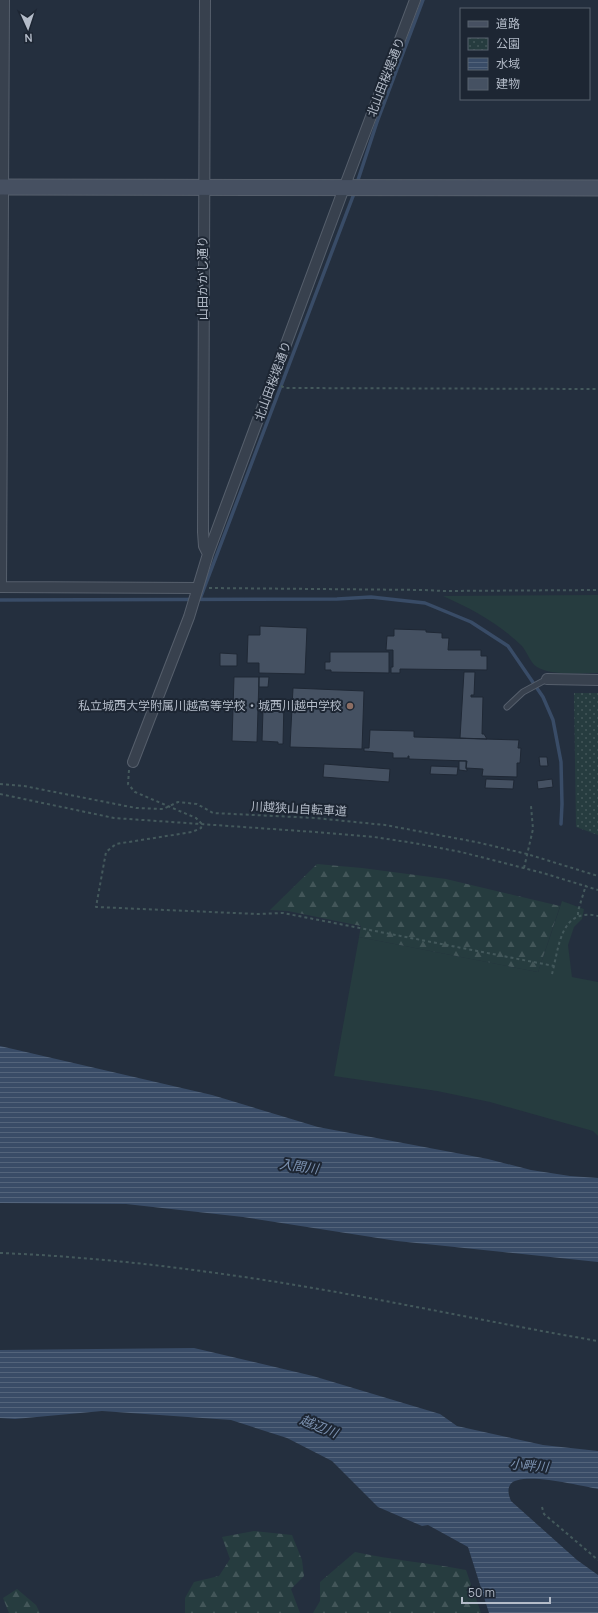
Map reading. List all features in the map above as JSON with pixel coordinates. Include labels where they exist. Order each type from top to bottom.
[{"type":"street","points":[[4,0],[1,187],[1,586],[197,588]]},
{"type":"street","name":"山田かかし通り","points":[[204,0],[203,532],[204,546],[208,554]]},
{"type":"street","name":"北山田桜堤通り","points":[[133,762],[187,624],[208,554],[415,0]]},
{"type":"street","points":[[1,187],[598,188]]},
{"type":"street","points":[[545,680],[598,680]]},
{"type":"lane","points":[[507,708],[523,692],[545,680]]},
{"type":"path","points":[[272,383],[285,388],[598,389]]},
{"type":"path","points":[[197,588],[444,591],[598,590]]},
{"type":"path","points":[[133,762],[127,778],[130,788],[135,792],[196,818],[202,824]]},
{"type":"path","name":"川越狭山自転車道","points":[[0,784],[24,786],[136,808],[159,809],[178,802],[195,803],[213,813],[323,819],[385,825],[476,842],[527,854],[598,876]]},
{"type":"path","points":[[0,794],[114,818],[374,837],[461,852],[586,885],[598,890]]},
{"type":"path","points":[[524,868],[533,829],[531,806]]},
{"type":"path","points":[[202,824],[201,828],[192,832],[116,844],[106,852],[96,907],[283,914],[554,966]]},
{"type":"path","points":[[579,915],[578,910],[586,885]]},
{"type":"path","points":[[552,974],[566,925],[573,918],[579,915],[586,914],[598,916]]},
{"type":"path","points":[[0,1253],[120,1261],[231,1275],[335,1292],[598,1341]]},
{"type":"path","points":[[542,1507],[544,1514],[598,1560]]},
{"type":"green space","points":[[598,595],[598,673],[558,673],[543,670],[532,663],[521,645],[494,623],[474,611],[443,596]]},
{"type":"green space","points":[[574,693],[598,693],[598,835],[576,827]]},
{"type":"green space","points":[[317,864],[362,868],[446,879],[560,906],[538,972],[359,937],[361,926],[288,911],[270,910]]},
{"type":"green space","points":[[562,901],[584,909],[582,919],[574,927],[568,945],[572,977],[598,982],[598,1136],[593,1131],[490,1102],[437,1091],[334,1076],[359,937],[538,972]]},
{"type":"green space","points":[[254,1531],[292,1535],[302,1560],[304,1576],[291,1589],[300,1613],[185,1613],[185,1598],[194,1582],[219,1576],[230,1559],[222,1537]]},
{"type":"green space","points":[[355,1552],[466,1570],[481,1613],[313,1613],[320,1601],[320,1582]]},
{"type":"green space","points":[[17,1589],[36,1605],[40,1613],[9,1613],[3,1598]]},
{"type":"water","name":"入間川","points":[[0,1046],[212,1095],[318,1127],[488,1159],[531,1170],[570,1176],[598,1178],[598,1262],[397,1241],[243,1217],[126,1204],[0,1203]]},
{"type":"water","points":[[194,1348],[313,1376],[440,1414],[457,1426],[543,1445],[598,1451],[598,1489],[551,1480],[525,1479],[515,1481],[510,1485],[508,1491],[511,1501],[577,1560],[598,1575],[598,1613],[489,1613],[468,1547],[428,1525],[422,1526],[378,1507],[332,1461],[287,1438],[231,1420],[102,1411],[15,1419],[0,1418],[0,1350]]},
{"type":"building","points":[[260,626],[307,628],[305,674],[259,673],[259,663],[247,663],[248,635],[260,635]]},
{"type":"building","points":[[394,629],[426,630],[426,632],[442,633],[442,638],[449,638],[448,650],[481,650],[481,656],[487,656],[487,670],[400,669],[400,673],[391,673],[391,667],[393,667],[393,650],[386,650],[387,636],[394,636]]},
{"type":"building","points":[[330,652],[389,652],[389,673],[331,672],[331,670],[325,670],[325,662],[330,662]]},
{"type":"building","points":[[220,653],[237,654],[237,666],[220,666]]},
{"type":"building","points":[[464,672],[475,672],[474,695],[471,695],[471,697],[483,697],[482,734],[484,734],[487,739],[460,738]]},
{"type":"building","points":[[234,677],[259,677],[257,742],[232,741]]},
{"type":"building","points":[[259,677],[269,677],[268,687],[259,687]]},
{"type":"building","points":[[293,688],[364,691],[362,749],[290,747]]},
{"type":"building","points":[[279,700],[284,701],[283,744],[278,744],[278,742],[262,741],[263,710],[265,710],[265,703],[275,703]]},
{"type":"building","points":[[370,730],[414,731],[414,737],[519,740],[518,748],[521,748],[520,763],[517,763],[517,777],[482,776],[483,769],[466,768],[467,761],[409,759],[409,756],[408,758],[393,758],[393,753],[364,751],[364,748],[369,748]]},
{"type":"building","points":[[539,757],[547,757],[548,766],[540,766]]},
{"type":"building","points":[[459,761],[466,761],[467,771],[459,770]]},
{"type":"building","points":[[324,764],[390,769],[389,782],[323,777]]},
{"type":"building","points":[[431,766],[458,767],[457,775],[430,774]]},
{"type":"building","points":[[486,779],[514,780],[513,789],[485,788]]},
{"type":"building","points":[[552,779],[553,787],[538,789],[537,781]]},
{"type":"waterway","points":[[357,183],[377,122],[423,0]]},
{"type":"waterway","points":[[200,599],[355,191]]},
{"type":"waterway","points":[[0,600],[337,599],[371,597],[425,603],[471,622],[508,646],[543,697],[553,720],[561,762],[561,824]]},
{"type":"place","name":"私立城西大学附属川越高等学校・城西川越中学校","points":[[350,706]]},
{"type":"water label","name":"越辺川","points":[[319,1426]]},
{"type":"water label","name":"小畔川","points":[[529,1465]]}]
